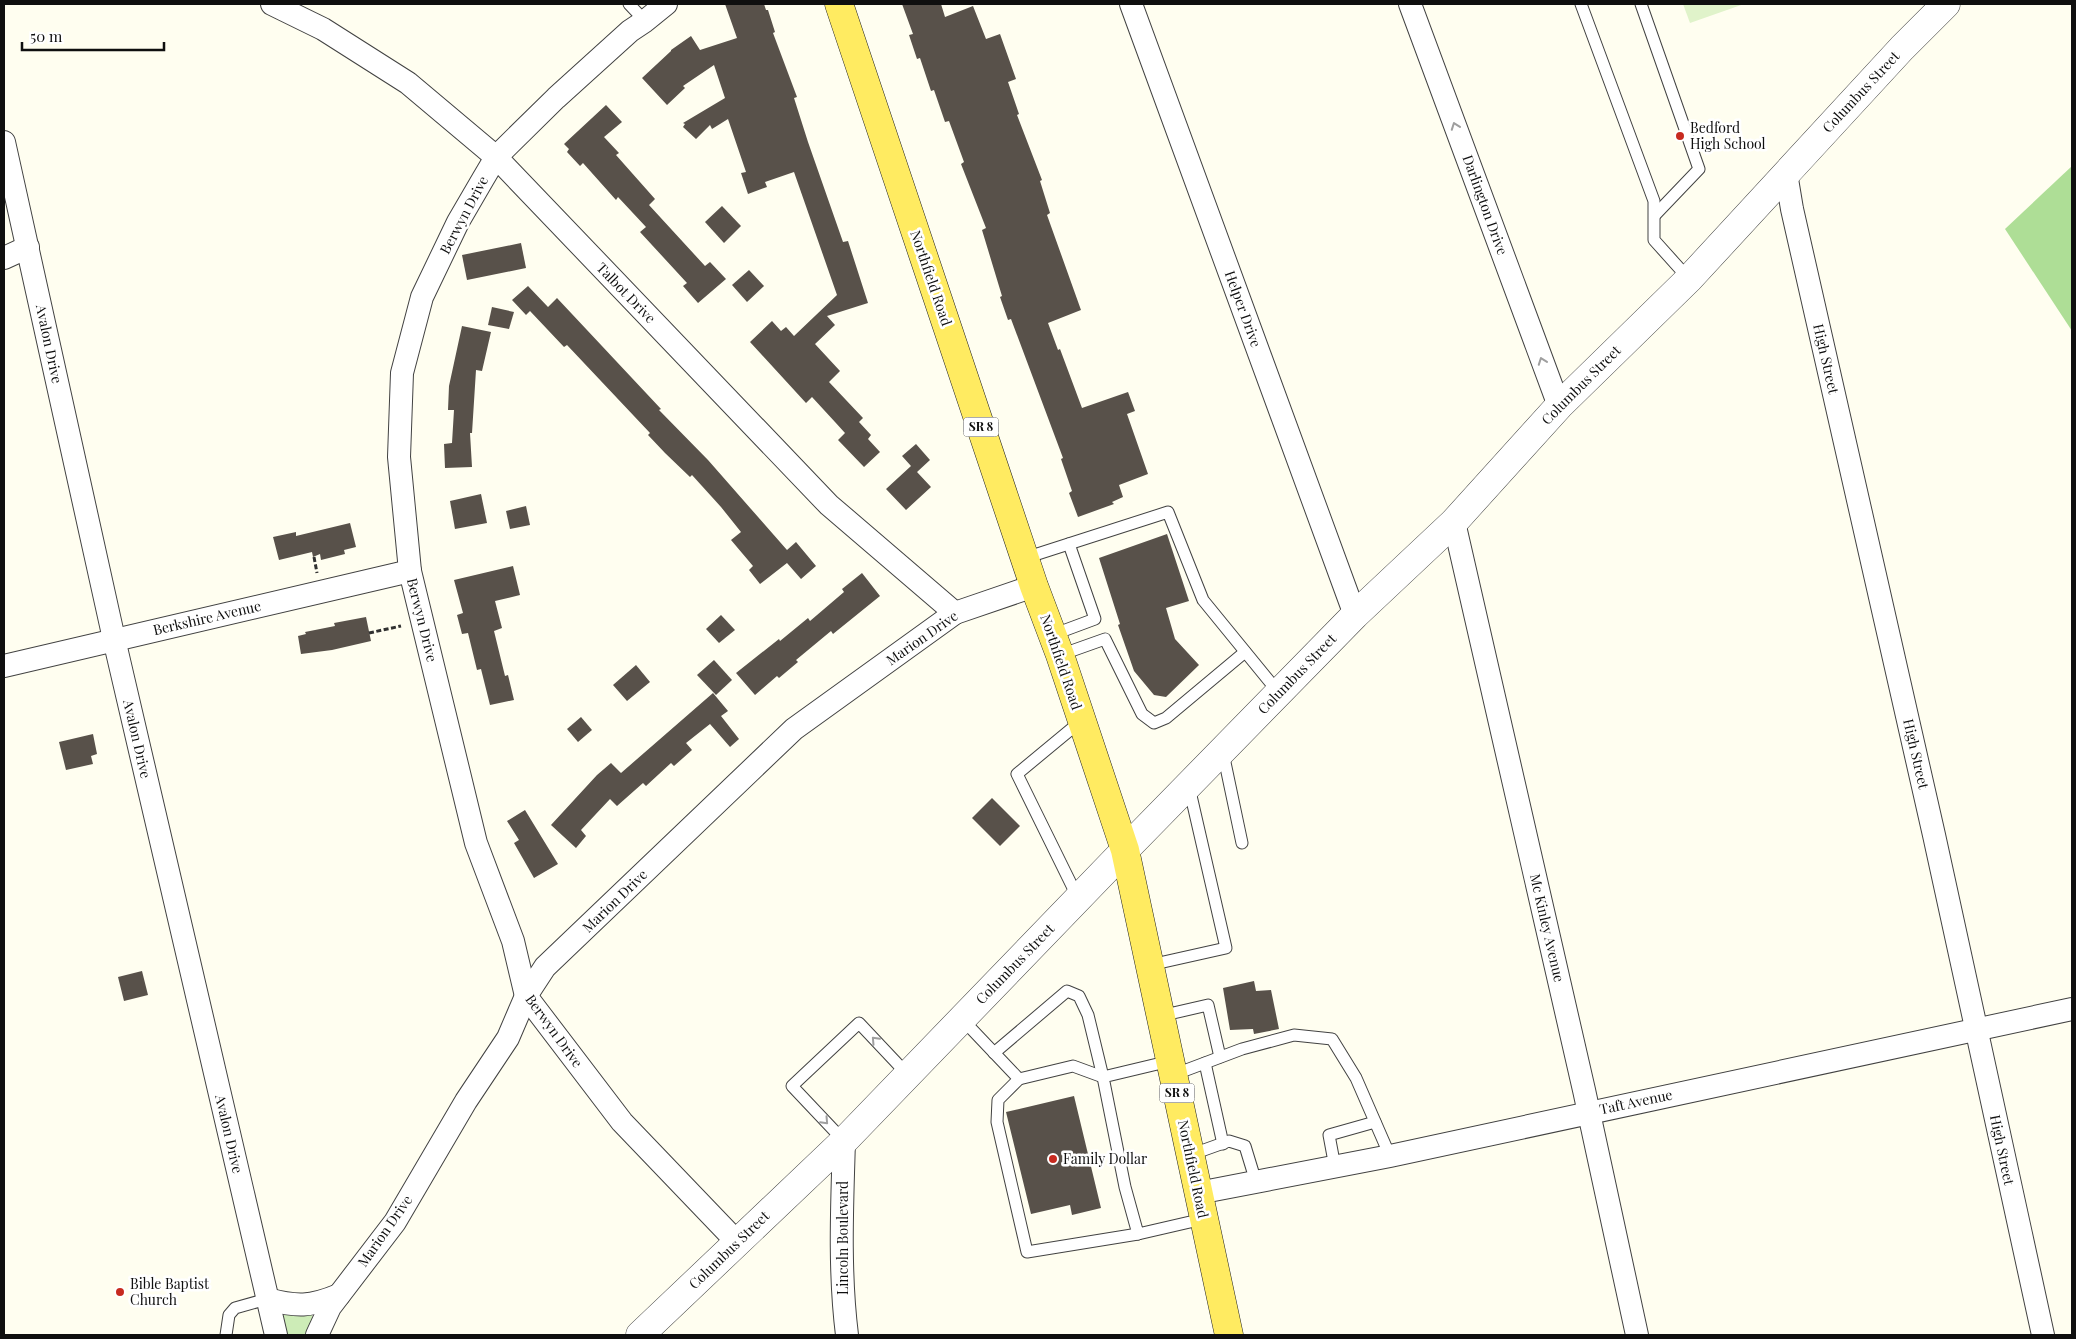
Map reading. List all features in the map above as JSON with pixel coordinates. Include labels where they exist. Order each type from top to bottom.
[{"type":"main road","name":"Northfield Road","points":[[840,4],[1034,586],[1082,720],[1125,850],[1229,1335]]},
{"type":"street","name":"Talbot Drive","points":[[272,4],[323,29],[408,83],[496,157],[829,505],[955,613]]},
{"type":"street","name":"Berwyn Drive","points":[[666,4],[630,31],[556,98],[496,157],[458,222],[422,297],[402,374],[399,457],[410,571],[476,843],[513,941],[526,996],[622,1122],[737,1242]]},
{"type":"street","name":"Helper Drive","points":[[1131,4],[1355,615]]},
{"type":"street","name":"Darlington Drive","points":[[1410,4],[1559,406]]},
{"type":"street","name":"Columbus Street","points":[[640,1335],[844,1142],[1078,898],[1355,615],[1454,522],[1559,406],[1689,278],[1902,48],[1946,4]]},
{"type":"street","name":"Avalon Drive","points":[[4,142],[114,639],[276,1335]]},
{"type":"street","name":"High Street","points":[[1786,173],[1792,209],[1934,835],[2043,1335]]},
{"type":"street","points":[[4,258],[28,247]]},
{"type":"street","name":"Mc Kinley Avenue","points":[[1454,522],[1589,1112],[1637,1335]]},
{"type":"street","name":"Berkshire Avenue","points":[[4,666],[410,571]]},
{"type":"street","name":"Marion Drive","points":[[317,1335],[330,1307],[395,1222],[466,1101],[508,1038],[526,996],[546,967],[794,729],[955,613],[1034,586]]},
{"type":"street","name":"Taft Avenue","points":[[1201,1206],[1256,1182],[1390,1156],[2072,1009]]},
{"type":"street","name":"Lincoln Boulevard","points":[[844,1142],[841,1235],[847,1335]]},
{"type":"street","points":[[267,1299],[300,1305],[317,1304],[339,1295]]},
{"type":"lane","points":[[629,4],[645,21]]},
{"type":"lane","points":[[1581,4],[1654,201],[1654,240],[1689,278]]},
{"type":"lane","points":[[1642,4],[1699,169],[1655,215]]},
{"type":"lane","points":[[1025,558],[1168,512],[1203,600],[1279,693]]},
{"type":"lane","points":[[1056,645],[1095,619],[1069,544]]},
{"type":"lane","points":[[1056,645],[1105,639],[1142,714],[1154,723],[1166,718],[1245,652]]},
{"type":"lane","points":[[1078,898],[1017,774],[1082,720]]},
{"type":"lane","points":[[1223,751],[1242,843]]},
{"type":"lane","points":[[1150,965],[1226,948],[1189,786]]},
{"type":"lane","points":[[994,1053],[1067,991],[1079,996],[1088,1015],[1103,1077],[1125,1187],[1138,1234]]},
{"type":"lane","points":[[1160,1016],[1208,1005],[1220,1058]]},
{"type":"lane","points":[[962,1019],[1019,1080]]},
{"type":"lane","points":[[844,1142],[792,1086],[859,1023],[908,1075]]},
{"type":"lane","points":[[1201,1206],[1138,1234],[1027,1252],[997,1122],[998,1100],[1019,1080],[1074,1066],[1103,1077],[1205,1063],[1242,1049],[1294,1035],[1332,1039],[1356,1078],[1390,1156]]},
{"type":"lane","points":[[1205,1063],[1223,1144]]},
{"type":"lane","points":[[1335,1167],[1329,1135],[1375,1122]]},
{"type":"lane","points":[[1190,1155],[1229,1141],[1245,1146],[1256,1182]]},
{"type":"lane","points":[[226,1335],[229,1315],[235,1308],[267,1299]]},
{"type":"path","points":[[314,557],[318,576]]},
{"type":"path","points":[[369,633],[401,626]]},
{"type":"green space","points":[[1683,4],[1744,4],[1690,23]]},
{"type":"green space","points":[[2072,166],[2072,331],[2005,229]]},
{"type":"green space","points":[[281,1310],[312,1315],[313,1318],[306,1335],[285,1335]]},
{"type":"building","points":[[725,4],[764,4],[766,10],[768,10],[775,32],[773,33],[797,97],[794,98],[808,142],[843,242],[848,241],[868,303],[827,316],[835,325],[815,344],[840,371],[829,382],[863,418],[859,422],[871,435],[868,439],[880,452],[864,467],[838,440],[845,433],[835,422],[812,397],[806,403],[750,342],[772,321],[781,331],[786,327],[794,336],[837,295],[794,172],[765,182],[767,187],[748,194],[741,173],[746,172],[728,119],[712,129],[710,125],[696,139],[683,127],[685,124],[683,123],[725,98],[714,65],[683,86],[685,88],[667,105],[642,78],[671,50],[691,36],[700,50],[737,38]]},
{"type":"building","points":[[902,4],[941,4],[945,17],[973,6],[986,39],[1000,34],[1016,79],[1008,82],[1019,114],[1017,115],[1042,180],[1040,181],[1050,213],[1047,215],[1081,310],[1048,323],[1082,408],[1128,392],[1135,411],[1127,414],[1148,474],[1119,485],[1123,497],[1112,502],[1114,504],[1078,517],[1069,493],[1072,491],[1061,459],[1063,458],[1011,319],[1008,320],[1000,297],[1002,296],[982,230],[986,228],[961,164],[964,162],[949,121],[945,122],[934,90],[931,91],[920,58],[917,59],[909,35],[913,34]]},
{"type":"building","points":[[606,105],[622,122],[604,137],[619,153],[616,155],[655,199],[649,205],[705,266],[710,262],[726,279],[698,303],[683,286],[687,283],[640,232],[646,227],[618,197],[616,200],[583,163],[580,166],[567,152],[569,149],[564,144]]},
{"type":"building","points":[[722,206],[741,226],[724,243],[705,222]]},
{"type":"building","points":[[521,243],[526,268],[467,280],[462,255]]},
{"type":"building","points":[[749,270],[764,286],[747,302],[732,285]]},
{"type":"building","points":[[528,286],[548,307],[557,298],[661,409],[659,410],[708,460],[787,550],[796,542],[816,566],[801,579],[787,563],[760,584],[749,570],[753,566],[731,540],[741,532],[721,507],[692,475],[690,477],[665,453],[648,435],[650,433],[567,345],[564,347],[530,311],[526,315],[512,300]]},
{"type":"building","points":[[492,307],[514,312],[509,329],[488,325]]},
{"type":"building","points":[[462,326],[491,332],[482,371],[476,370],[472,433],[470,433],[472,467],[445,468],[444,444],[452,443],[454,410],[448,410],[449,386]]},
{"type":"building","points":[[916,444],[930,460],[917,472],[931,487],[906,510],[886,489],[911,466],[902,456]]},
{"type":"building","points":[[481,494],[487,523],[455,529],[450,501]]},
{"type":"building","points":[[526,506],[530,525],[510,529],[506,511]]},
{"type":"building","points":[[350,523],[356,547],[344,550],[345,554],[321,560],[320,554],[313,557],[312,552],[279,560],[273,537],[296,532],[296,536]]},
{"type":"building","points":[[1167,534],[1189,601],[1166,608],[1175,639],[1199,665],[1166,697],[1154,695],[1134,671],[1118,625],[1120,624],[1099,558]]},
{"type":"building","points":[[513,566],[520,595],[495,601],[502,628],[494,631],[505,676],[508,675],[514,700],[490,705],[481,669],[477,670],[468,633],[462,634],[457,615],[463,613],[454,580]]},
{"type":"building","points":[[862,573],[880,596],[833,634],[831,631],[796,660],[798,662],[779,678],[777,676],[755,695],[736,673],[808,618],[810,621],[844,592],[842,589]]},
{"type":"building","points":[[721,615],[735,630],[719,643],[706,629]]},
{"type":"building","points":[[366,617],[371,641],[332,650],[301,654],[298,636],[306,634],[305,632],[335,626],[334,623]]},
{"type":"building","points":[[714,660],[732,680],[716,695],[697,675]]},
{"type":"building","points":[[636,665],[650,682],[627,701],[613,685]]},
{"type":"building","points":[[713,693],[728,711],[721,716],[739,739],[730,747],[710,724],[686,743],[692,750],[674,766],[671,763],[646,786],[643,783],[617,806],[610,799],[581,830],[586,836],[576,848],[551,825],[597,775],[611,763],[621,773]]},
{"type":"building","points":[[581,717],[592,730],[578,742],[567,729]]},
{"type":"building","points":[[93,734],[97,754],[91,756],[93,764],[66,770],[59,742]]},
{"type":"building","points":[[992,798],[1020,826],[1000,846],[972,818]]},
{"type":"building","points":[[525,810],[558,864],[534,878],[514,843],[519,840],[507,821]]},
{"type":"building","points":[[142,971],[148,995],[124,1001],[118,977]]},
{"type":"building","points":[[1254,981],[1256,991],[1271,990],[1279,1029],[1254,1034],[1253,1029],[1230,1030],[1223,988]]},
{"type":"building","name":"Family Dollar","points":[[1074,1096],[1101,1208],[1072,1215],[1070,1205],[1031,1214],[1006,1112]]},
{"type":"place","name":"Bedford High School","points":[[1680,136]]},
{"type":"place","name":"Family Dollar","points":[[1053,1159]]},
{"type":"place","name":"Bible Baptist Church","points":[[120,1292]]}]
